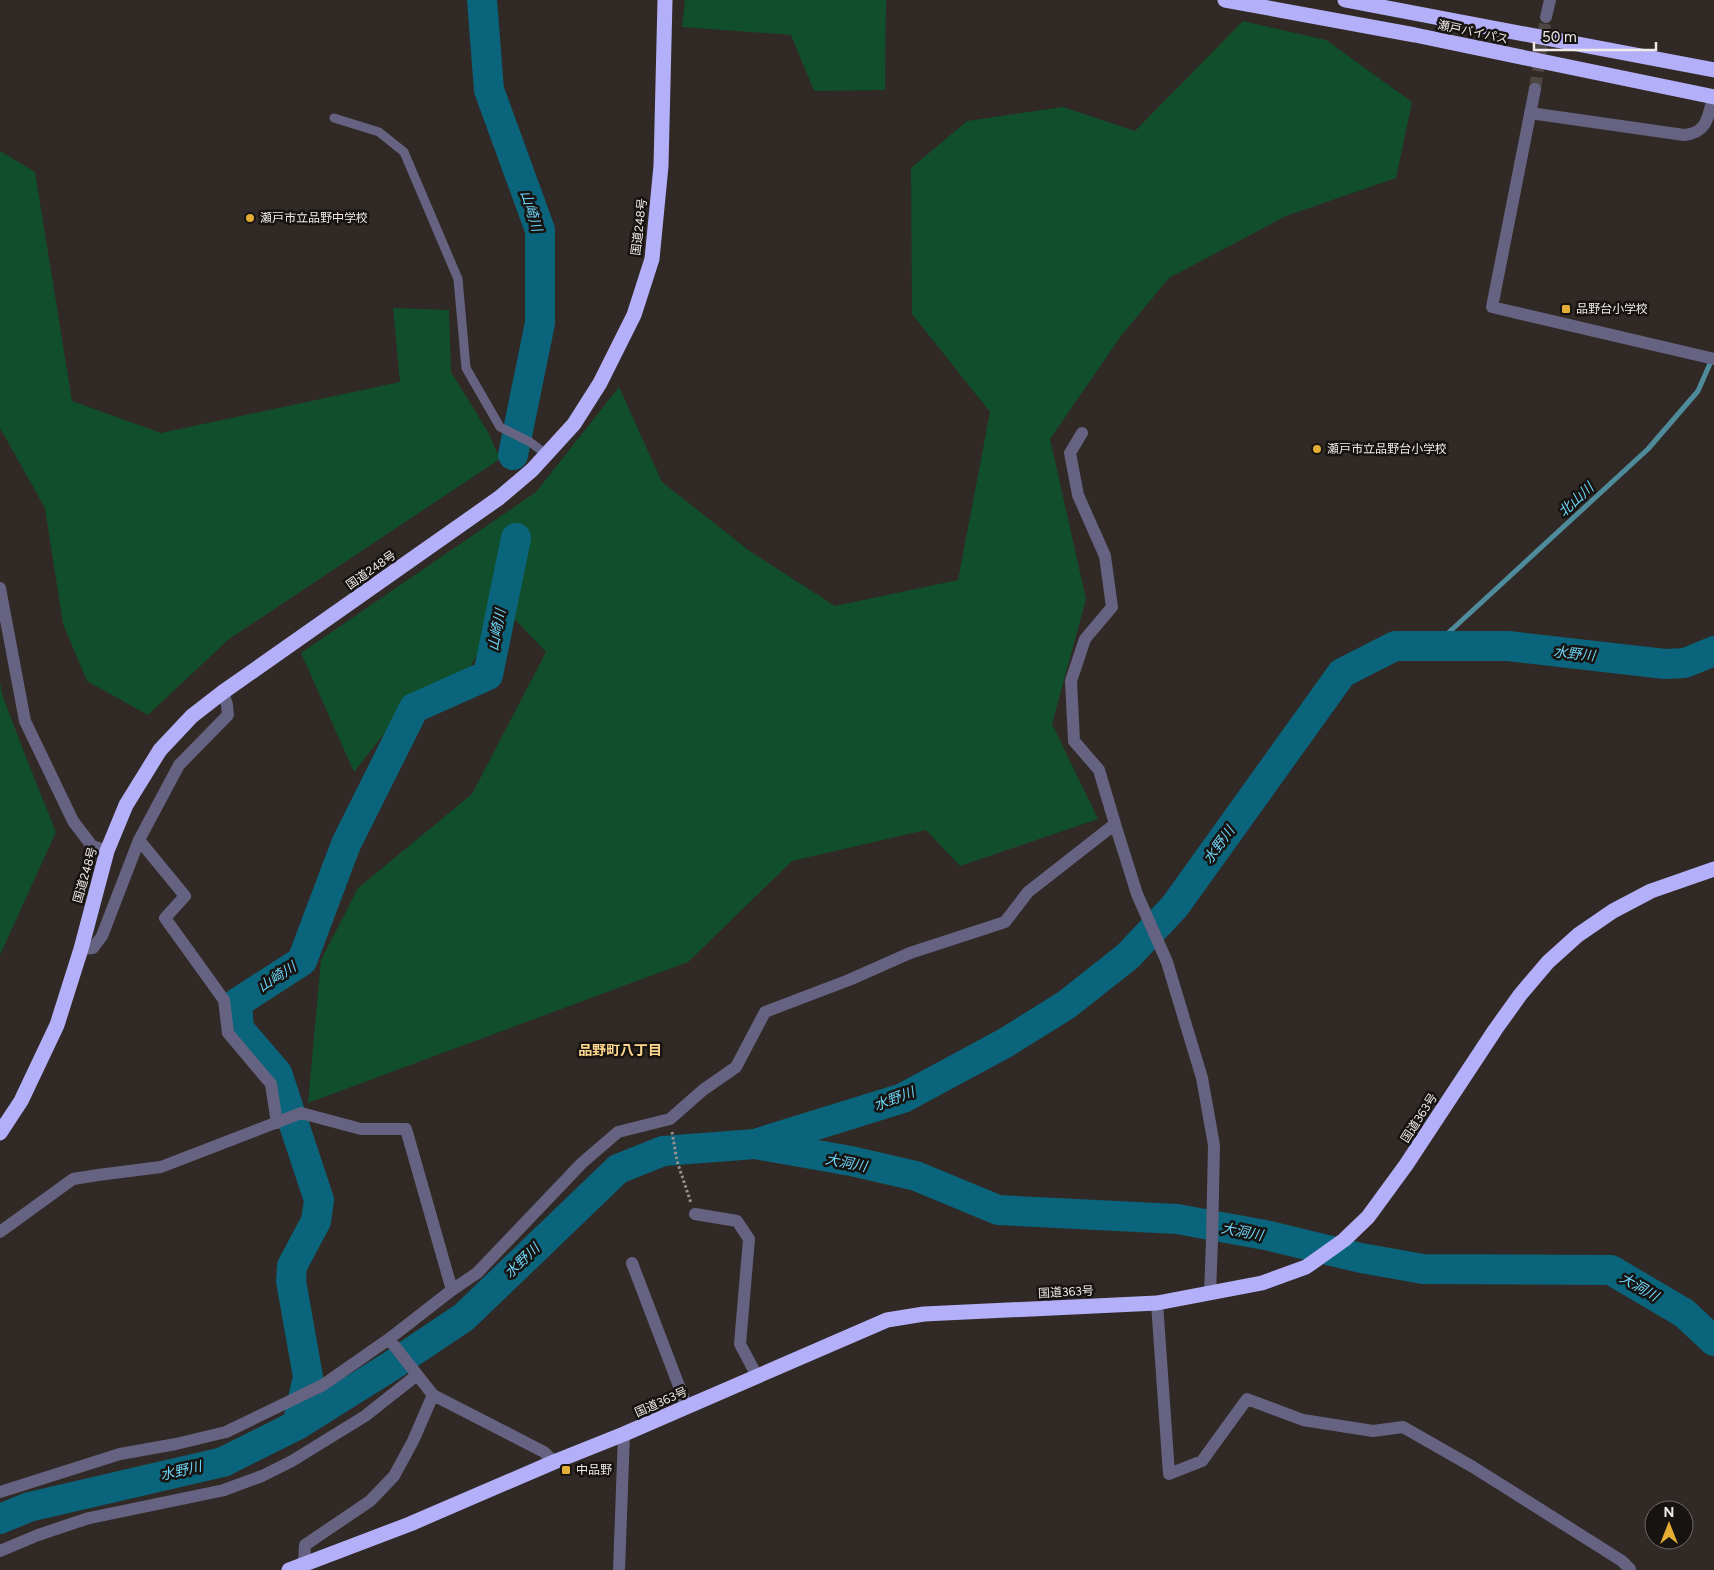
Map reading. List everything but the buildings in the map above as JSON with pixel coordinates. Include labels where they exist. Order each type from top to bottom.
[{"type":"highway","name":"国道248号","points":[[0,1133],[20,1101],[57,1025],[81,949],[107,851],[126,805],[160,750],[192,716],[223,692],[499,498],[532,470],[574,424],[600,384],[634,315],[652,259],[661,166],[665,0]]},
{"type":"highway","name":"瀬戸バイパス","points":[[1225,0],[1415,35],[1713,97]]},
{"type":"highway","name":"瀬戸バイパス","points":[[1345,0],[1714,70]]},
{"type":"highway","name":"国道363号","points":[[288,1570],[410,1524],[887,1320],[924,1314],[1157,1303],[1262,1283],[1306,1267],[1344,1240],[1368,1217],[1406,1165],[1500,1023],[1520,995],[1548,962],[1578,935],[1612,911],[1651,891],[1714,869]]},
{"type":"street","points":[[1546,18],[1550,0]]},
{"type":"street","points":[[1535,89],[1492,307],[1714,359]]},
{"type":"street","points":[[1530,113],[1684,136],[1693,135],[1702,130],[1707,120],[1713,97]]},
{"type":"street","points":[[1082,433],[1070,452],[1078,495],[1104,556],[1112,607],[1085,639],[1071,681],[1074,741],[1099,770],[1137,894],[1167,962],[1204,1087],[1214,1145],[1210,1294]]},
{"type":"street","points":[[0,588],[25,721],[73,821],[92,846],[107,851]]},
{"type":"street","points":[[81,949],[93,948],[102,936],[139,840],[179,765],[228,715],[223,692]]},
{"type":"street","points":[[0,1492],[120,1454],[176,1444],[226,1432],[323,1385],[390,1339],[452,1290],[477,1273],[582,1163],[618,1132],[670,1119],[703,1090],[736,1067],[765,1012],[849,980],[910,952],[1005,922],[1028,892],[1115,824]]},
{"type":"street","points":[[139,840],[185,896],[165,918],[224,1000],[228,1033],[271,1084],[277,1123]]},
{"type":"street","points":[[0,1232],[72,1180],[161,1168],[301,1113],[361,1129],[406,1129],[452,1290]]},
{"type":"street","points":[[695,1214],[737,1221],[749,1239],[740,1344],[757,1376]]},
{"type":"street","points":[[632,1262],[687,1407]]},
{"type":"street","points":[[1157,1303],[1170,1474],[1202,1460],[1247,1399],[1303,1420],[1373,1431],[1403,1427],[1473,1467],[1622,1561],[1630,1569]]},
{"type":"street","points":[[390,1339],[433,1395],[544,1452],[554,1462]]},
{"type":"street","points":[[0,1551],[38,1534],[89,1518],[224,1490],[262,1476],[365,1416],[417,1375]]},
{"type":"street","points":[[304,1564],[305,1546],[370,1501],[394,1476],[414,1441],[433,1395]]},
{"type":"street","points":[[619,1570],[624,1434]]},
{"type":"lane","points":[[334,118],[379,132],[404,152],[458,279],[466,368],[500,427],[530,442],[546,454]]},
{"type":"path","points":[[670,1119],[677,1161],[695,1214]]},
{"type":"green space","points":[[685,0],[886,0],[885,90],[814,91],[791,35],[682,27]]},
{"type":"green space","points":[[1243,21],[1326,40],[1412,102],[1396,178],[1286,216],[1169,278],[1121,336],[1050,439],[1086,599],[1052,724],[1098,819],[960,866],[926,830],[792,861],[688,962],[308,1103],[321,960],[358,888],[472,794],[546,652],[504,608],[466,674],[405,707],[354,772],[301,653],[536,492],[619,387],[662,482],[751,552],[835,606],[958,580],[990,412],[912,314],[911,168],[967,121],[1063,107],[1135,131]]},
{"type":"green space","points":[[0,151],[35,172],[72,401],[161,433],[400,382],[393,308],[449,310],[451,372],[488,432],[500,459],[229,639],[148,715],[87,681],[63,624],[45,508],[0,428]]},
{"type":"green space","points":[[0,682],[2,694],[56,832],[0,955]]},
{"type":"waterway","name":"山崎川","points":[[482,0],[489,90],[540,230],[540,323],[513,455]]},
{"type":"waterway","name":"北山川","points":[[1434,646],[1648,449],[1698,391],[1712,359]]},
{"type":"waterway","name":"山崎川","points":[[297,1425],[308,1377],[291,1281],[292,1266],[316,1221],[319,1200],[277,1073],[239,1029],[237,1003],[302,961],[346,844],[414,708],[488,675],[516,538]]},
{"type":"waterway","name":"水野川","points":[[0,1519],[29,1507],[223,1462],[297,1425],[391,1366],[464,1317],[618,1169],[663,1151],[755,1144],[903,1098],[1005,1043],[1066,1005],[1128,956],[1175,906],[1342,673],[1395,646],[1508,646],[1665,664],[1685,663],[1714,651]]},
{"type":"waterway","name":"大洞川","points":[[760,1145],[851,1161],[916,1176],[998,1210],[1177,1219],[1265,1235],[1361,1258],[1423,1269],[1611,1270],[1684,1313],[1714,1341]]},
{"type":"tunnel","points":[[1535,89],[1546,17]]},
{"type":"place","name":"瀬戸市立品野中学校","points":[[250,218]]},
{"type":"place","name":"品野台小学校","points":[[1566,309]]},
{"type":"place","name":"瀬戸市立品野台小学校","points":[[1317,449]]},
{"type":"place","name":"中品野","points":[[566,1470]]},
{"type":"district","name":"品野町八丁目","points":[[620,1050]]}]
